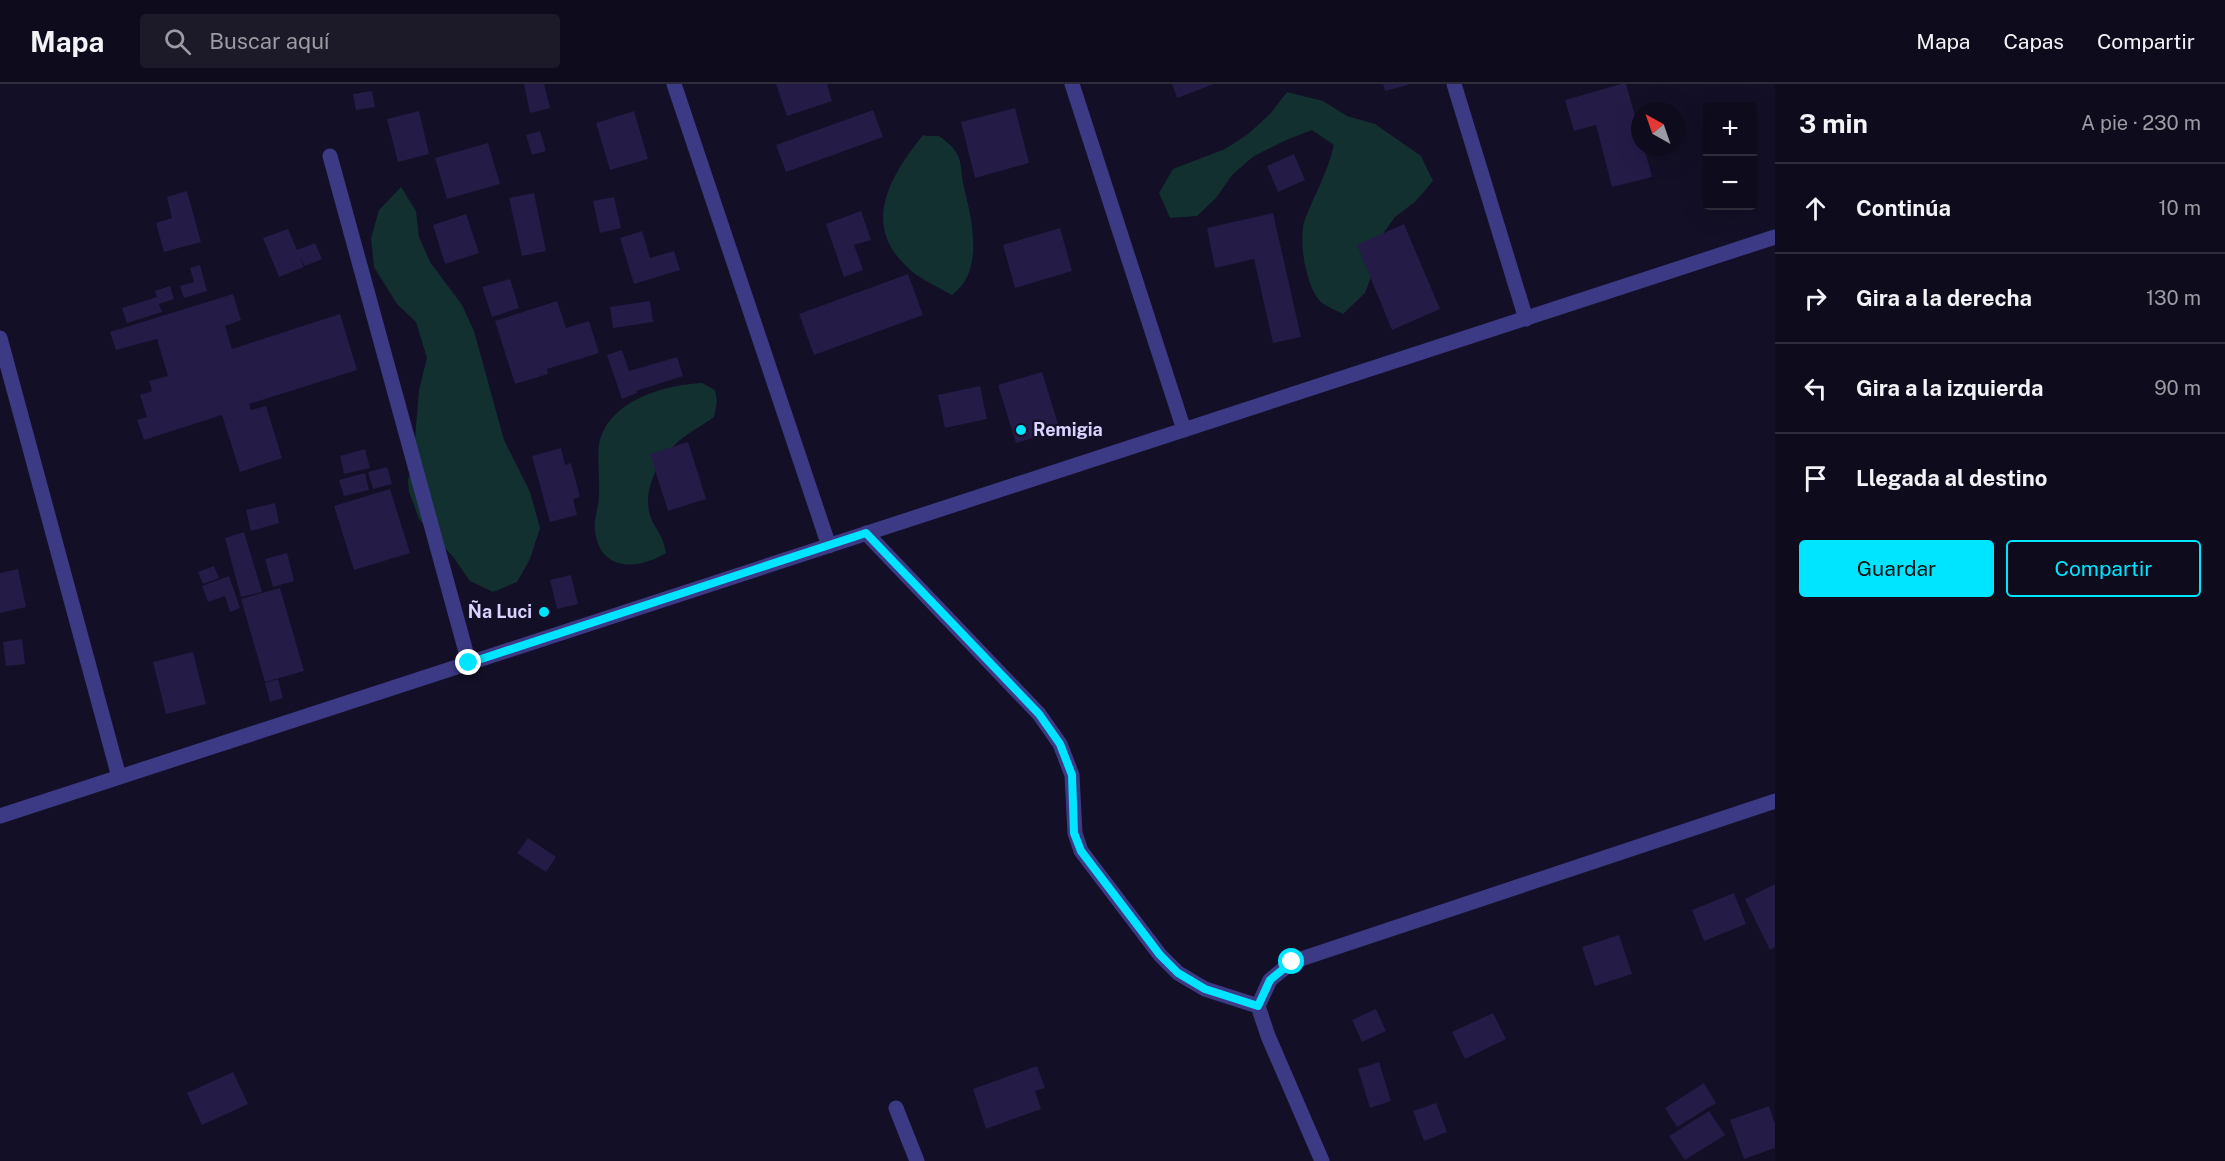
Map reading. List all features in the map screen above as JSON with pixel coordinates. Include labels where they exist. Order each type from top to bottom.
[{"type":"street","points":[[674,84],[829,546]]},
{"type":"street","points":[[1072,84],[1184,430]]},
{"type":"street","points":[[1454,84],[1526,319]]},
{"type":"street","points":[[330,156],[469,663]]},
{"type":"street","points":[[0,816],[1775,237]]},
{"type":"street","points":[[0,338],[119,777]]},
{"type":"street","points":[[866,533],[1044,722],[1060,744],[1072,775],[1074,833],[1081,851],[1160,955],[1178,973],[1205,989],[1258,1006]]},
{"type":"street","points":[[1322,1161],[1268,1036],[1258,1006],[1270,980],[1292,962],[1775,801]]},
{"type":"street","points":[[896,1108],[917,1161]]},
{"type":"green space","points":[[1287,92],[1323,101],[1347,116],[1375,124],[1421,156],[1433,181],[1416,201],[1395,217],[1379,239],[1375,266],[1365,293],[1343,314],[1319,300],[1310,283],[1304,260],[1302,237],[1305,219],[1325,173],[1334,145],[1312,130],[1254,156],[1232,175],[1216,198],[1197,216],[1170,218],[1159,193],[1173,169],[1225,149],[1248,134],[1270,114]]},
{"type":"green space","points":[[923,135],[939,136],[950,144],[956,153],[960,162],[972,227],[973,258],[969,272],[963,284],[952,295],[910,270],[892,249],[885,232],[883,215],[892,182]]},
{"type":"green space","points":[[401,187],[416,211],[419,237],[430,262],[462,305],[474,331],[504,440],[530,492],[540,528],[530,559],[517,582],[493,592],[470,581],[454,558],[419,519],[409,492],[408,480],[413,464],[419,390],[427,358],[416,322],[397,304],[374,267],[371,238],[379,210]]},
{"type":"green space","points":[[702,383],[715,390],[717,402],[714,417],[684,437],[666,455],[654,474],[648,495],[650,515],[663,541],[666,553],[644,563],[622,564],[613,561],[605,555],[595,532],[599,495],[599,445],[604,430],[613,417],[639,398],[671,387]]},
{"type":"building","points":[[524,84],[544,84],[550,108],[530,113]]},
{"type":"building","points":[[776,84],[827,84],[832,101],[787,116]]},
{"type":"building","points":[[1172,84],[1214,84],[1177,98]]},
{"type":"building","points":[[1383,84],[1407,84],[1408,85],[1385,91]]},
{"type":"building","points":[[1626,84],[1631,102],[1631,156],[1646,156],[1652,177],[1612,187],[1596,125],[1574,131],[1565,100]]},
{"type":"building","points":[[372,91],[375,107],[356,110],[353,94]]},
{"type":"building","points":[[1015,108],[1029,163],[975,178],[961,122]]},
{"type":"building","points":[[873,110],[883,137],[786,172],[776,145]]},
{"type":"building","points":[[419,111],[429,154],[398,162],[387,119]]},
{"type":"building","points":[[634,111],[648,159],[610,170],[596,123]]},
{"type":"building","points":[[540,131],[546,151],[532,155],[526,135]]},
{"type":"building","points":[[488,143],[500,184],[447,199],[435,158]]},
{"type":"building","points":[[1294,154],[1305,180],[1278,192],[1267,166]]},
{"type":"building","points":[[187,191],[201,242],[164,252],[156,223],[172,218],[167,197]]},
{"type":"building","points":[[534,193],[546,251],[522,256],[509,198]]},
{"type":"building","points":[[614,197],[621,228],[600,233],[593,201]]},
{"type":"building","points":[[861,211],[871,240],[854,245],[863,270],[844,277],[826,224]]},
{"type":"building","points":[[1273,213],[1301,337],[1273,343],[1254,259],[1215,268],[1207,228]]},
{"type":"building","points":[[466,214],[479,253],[445,264],[433,225]]},
{"type":"building","points":[[1404,224],[1440,309],[1392,330],[1357,245]]},
{"type":"building","points":[[1060,228],[1072,271],[1015,288],[1003,245]]},
{"type":"building","points":[[288,229],[297,250],[315,243],[322,259],[305,266],[300,258],[304,267],[279,277],[263,238]]},
{"type":"building","points":[[642,231],[650,258],[674,251],[680,270],[634,284],[620,238]]},
{"type":"building","points":[[200,265],[207,291],[184,298],[180,286],[194,282],[190,268]]},
{"type":"building","points":[[908,274],[923,315],[814,355],[799,314]]},
{"type":"building","points":[[510,279],[519,308],[492,317],[482,287]]},
{"type":"building","points":[[170,286],[174,299],[159,304],[162,312],[127,323],[122,308],[157,297],[155,291]]},
{"type":"building","points":[[233,294],[241,320],[225,326],[232,349],[340,314],[357,370],[249,404],[251,410],[266,406],[282,458],[240,472],[222,415],[144,440],[137,420],[147,417],[140,395],[152,391],[149,381],[168,376],[157,339],[116,350],[110,332]]},
{"type":"building","points":[[557,301],[566,328],[589,321],[599,353],[547,369],[548,374],[515,384],[495,321]]},
{"type":"building","points":[[650,301],[653,322],[613,328],[610,307]]},
{"type":"building","points":[[622,350],[629,371],[677,357],[683,376],[636,391],[637,393],[622,399],[607,355]]},
{"type":"building","points":[[1042,372],[1060,430],[1016,443],[998,385]]},
{"type":"building","points":[[980,386],[987,419],[945,428],[938,395]]},
{"type":"building","points":[[688,442],[706,499],[668,511],[650,454]]},
{"type":"building","points":[[561,448],[565,465],[571,463],[580,497],[573,499],[577,515],[550,522],[532,456]]},
{"type":"building","points":[[365,449],[370,468],[344,474],[340,456]]},
{"type":"building","points":[[387,467],[392,484],[373,489],[368,472]]},
{"type":"building","points":[[365,473],[369,490],[344,496],[339,480]]},
{"type":"building","points":[[390,489],[410,553],[354,570],[334,506]]},
{"type":"building","points":[[275,503],[279,523],[251,531],[246,510]]},
{"type":"building","points":[[244,532],[262,592],[241,597],[225,538]]},
{"type":"building","points":[[287,553],[294,581],[273,587],[265,559]]},
{"type":"building","points":[[214,566],[219,578],[203,584],[198,572]]},
{"type":"building","points":[[18,569],[26,607],[0,613],[0,573]]},
{"type":"building","points":[[571,575],[578,604],[557,609],[550,580]]},
{"type":"building","points":[[229,576],[240,608],[230,612],[225,596],[208,602],[202,586]]},
{"type":"building","points":[[280,588],[304,671],[265,682],[241,599]]},
{"type":"building","points":[[22,639],[25,664],[6,666],[3,642]]},
{"type":"building","points":[[193,652],[206,704],[166,714],[153,662]]},
{"type":"building","points":[[278,679],[283,698],[270,702],[265,683]]},
{"type":"building","points":[[528,838],[556,857],[546,872],[517,853]]},
{"type":"building","points":[[1775,884],[1775,947],[1770,950],[1745,899]]},
{"type":"building","points":[[1734,893],[1746,924],[1704,941],[1692,910]]},
{"type":"building","points":[[1619,935],[1632,974],[1595,986],[1582,947]]},
{"type":"building","points":[[1376,1009],[1386,1031],[1362,1042],[1352,1020]]},
{"type":"building","points":[[1493,1013],[1506,1039],[1465,1059],[1452,1032]]},
{"type":"building","points":[[1379,1062],[1391,1101],[1370,1108],[1358,1069]]},
{"type":"building","points":[[1037,1066],[1045,1088],[1035,1091],[1041,1109],[986,1129],[973,1089]]},
{"type":"building","points":[[233,1072],[248,1104],[202,1125],[187,1093]]},
{"type":"building","points":[[1704,1083],[1716,1103],[1677,1127],[1665,1108]]},
{"type":"building","points":[[1436,1103],[1447,1132],[1424,1141],[1413,1111]]},
{"type":"building","points":[[1769,1106],[1775,1124],[1775,1148],[1744,1159],[1730,1120]]},
{"type":"building","points":[[1709,1111],[1725,1135],[1685,1160],[1669,1136]]},
{"type":"place","name":"Remigia","points":[[1021,430]]},
{"type":"place","name":"Ña Luci","points":[[544,612]]},
{"type":"route","points":[[469,663],[866,533],[1039,714],[1060,744],[1072,775],[1074,833],[1081,851],[1160,955],[1178,973],[1205,989],[1258,1006],[1270,980],[1292,962]]}]
